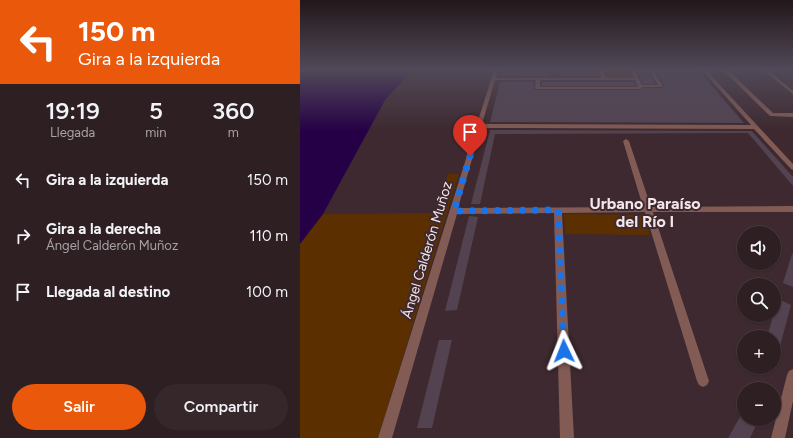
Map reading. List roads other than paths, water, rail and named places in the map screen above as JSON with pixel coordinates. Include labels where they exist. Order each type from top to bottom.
[{"type":"street","name":"Ángel Calderón Muñoz","points":[[385,438],[490,90]]},
{"type":"street","points":[[723,90],[793,168]]},
{"type":"street","points":[[747,90],[772,115],[793,115]]},
{"type":"street","points":[[479,126],[756,127]]},
{"type":"street","points":[[626,141],[703,382]]},
{"type":"street","points":[[454,211],[793,209]]},
{"type":"street","points":[[558,210],[567,438]]},
{"type":"street","points":[[778,438],[793,375]]},
{"type":"district","name":"Urbano Paraíso del Río I","points":[[645,212]]}]
